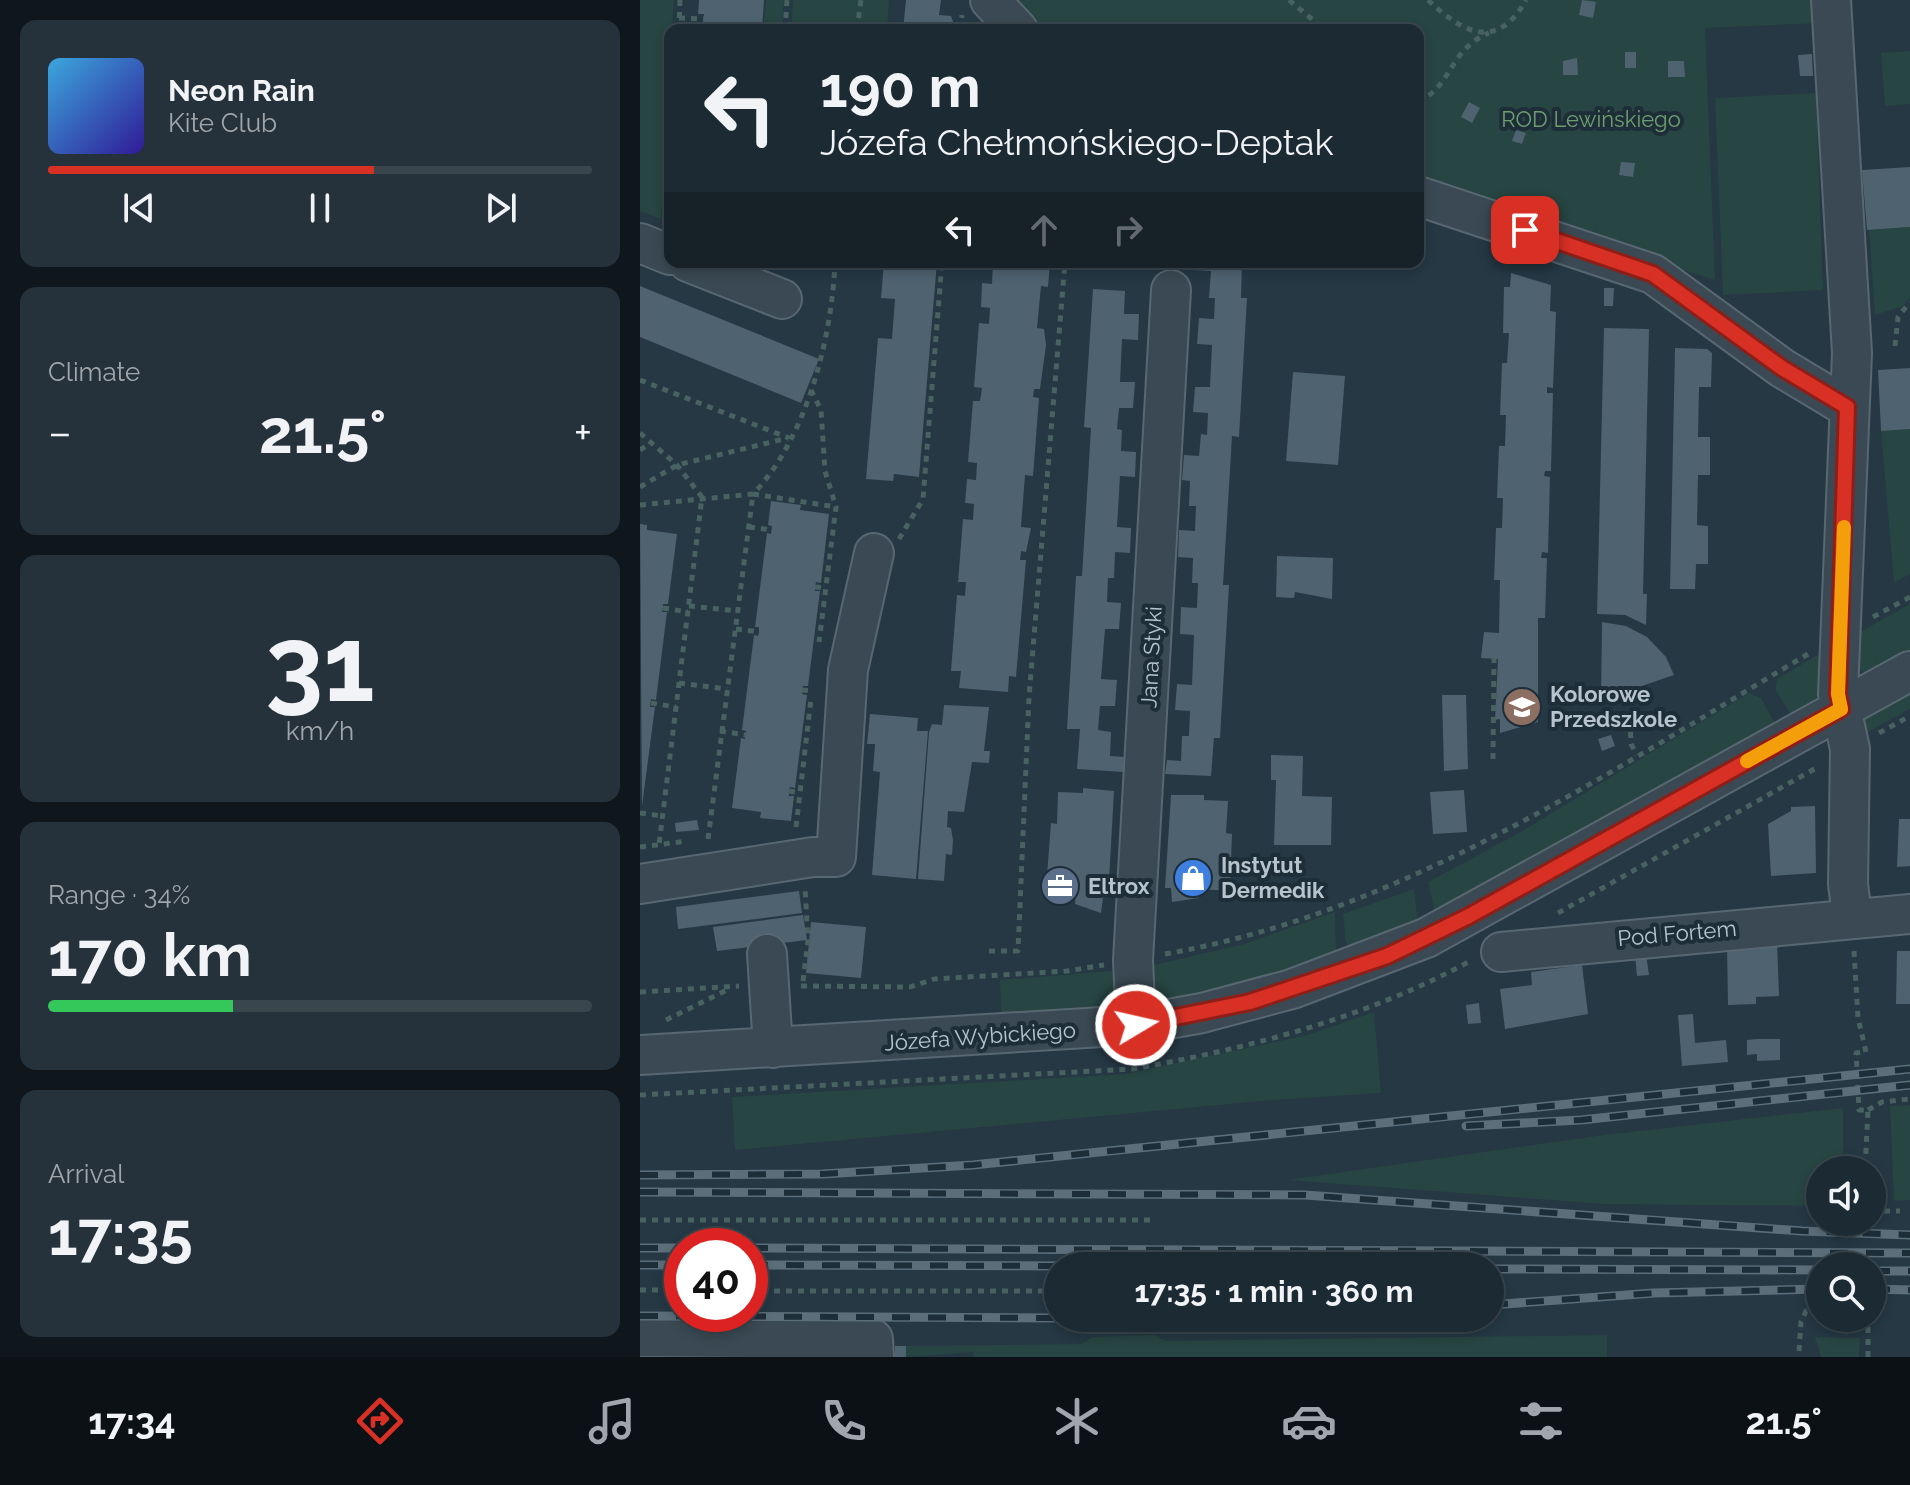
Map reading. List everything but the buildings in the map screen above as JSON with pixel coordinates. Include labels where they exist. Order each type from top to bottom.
[{"type":"street","points":[[990,0],[1012,24]]},
{"type":"street","points":[[1833,7],[1852,353],[1847,407],[1838,694],[1850,749],[1848,884],[1852,916]]},
{"type":"street","points":[[1424,198],[1653,274],[1782,368],[1847,407]]},
{"type":"street","points":[[704,268],[782,299]]},
{"type":"street","name":"Jana Styki","points":[[1136,1025],[1133,960],[1171,290]]},
{"type":"street","points":[[640,884],[813,857],[836,857],[848,670],[884,550]]},
{"type":"street","name":"Józefa Wybickiego","points":[[640,1055],[1136,1025],[1250,1002],[1387,956],[1469,916],[1910,671]]},
{"type":"street","name":"Pod Fortem","points":[[1501,952],[1852,916],[1910,914]]},
{"type":"street","points":[[768,978],[773,1048]]},
{"type":"street","points":[[640,1337],[873,1339],[874,1357]]},
{"type":"path","points":[[679,24],[680,0]]},
{"type":"path","points":[[785,24],[787,0]]},
{"type":"path","points":[[858,24],[861,0]]},
{"type":"path","points":[[1289,0],[1318,24]]},
{"type":"path","points":[[1428,0],[1446,17],[1467,28],[1489,33]]},
{"type":"path","points":[[1424,99],[1431,96],[1469,41],[1514,22],[1526,0]]},
{"type":"path","points":[[679,18],[704,19]]},
{"type":"path","points":[[708,839],[753,494],[789,438],[823,362],[833,310],[835,268]]},
{"type":"path","points":[[884,550],[923,499],[942,268]]},
{"type":"path","points":[[989,951],[1018,951],[1029,697],[1065,268]]},
{"type":"path","points":[[1895,346],[1898,317],[1910,302]]},
{"type":"path","points":[[640,380],[789,438]]},
{"type":"path","points":[[811,390],[821,410],[825,471],[836,507],[818,647]]},
{"type":"path","points":[[640,433],[677,465],[702,497],[659,845]]},
{"type":"path","points":[[640,487],[677,465],[789,438]]},
{"type":"path","points":[[640,450],[651,443]]},
{"type":"path","points":[[640,505],[753,494],[836,507]]},
{"type":"path","points":[[749,527],[772,530]]},
{"type":"path","points":[[815,587],[826,588]]},
{"type":"path","points":[[1862,623],[1910,597]]},
{"type":"path","points":[[663,608],[738,611]]},
{"type":"path","points":[[736,629],[759,632]]},
{"type":"path","points":[[640,992],[768,978],[910,987],[934,979],[1067,971],[1191,949],[1269,929],[1438,864],[1555,804],[1815,649]]},
{"type":"path","points":[[1493,759],[1494,658]]},
{"type":"path","points":[[782,829],[797,827],[814,676]]},
{"type":"path","points":[[679,683],[727,689]]},
{"type":"path","points":[[802,690],[812,691]]},
{"type":"path","points":[[651,703],[676,707]]},
{"type":"path","points":[[1873,737],[1910,716]]},
{"type":"path","points":[[1630,720],[1631,744],[1637,755]]},
{"type":"path","points":[[720,731],[746,735]]},
{"type":"path","points":[[1545,920],[1825,763]]},
{"type":"path","points":[[789,791],[800,793]]},
{"type":"path","points":[[640,813],[662,816]]},
{"type":"path","points":[[640,847],[723,837]]},
{"type":"path","points":[[663,1022],[768,978],[807,915]]},
{"type":"path","points":[[1852,916],[1858,1018],[1866,1052],[1856,1053],[1859,1110],[1868,1110],[1882,1102],[1910,1099]]},
{"type":"path","points":[[640,1095],[763,1088]]},
{"type":"path","points":[[1866,1156],[1868,1110]]},
{"type":"path","points":[[1886,1211],[1900,1211]]},
{"type":"path","points":[[640,1220],[1153,1220]]},
{"type":"path","points":[[640,1290],[664,1290]]},
{"type":"path","points":[[768,1291],[1044,1291]]},
{"type":"path","points":[[1799,1351],[1801,1322],[1806,1311]]},
{"type":"path","points":[[1868,1332],[1868,1357]]},
{"type":"green space","points":[[640,0],[674,0],[673,24],[664,24],[661,219],[640,211]]},
{"type":"green space","points":[[766,0],[784,0],[782,24],[764,24]]},
{"type":"green space","points":[[793,0],[889,0],[887,24],[791,24]]},
{"type":"green space","name":"ROD Lewińskiego","points":[[1001,0],[1821,0],[1821,23],[1705,28],[1715,280],[1424,187],[1424,24],[1026,24]]},
{"type":"green space","points":[[1910,51],[1910,104],[1885,106],[1881,53]]},
{"type":"green space","points":[[1816,93],[1823,290],[1723,295],[1715,98]]},
{"type":"green space","points":[[1910,227],[1910,298],[1903,306],[1875,315],[1869,230]]},
{"type":"green space","points":[[1910,429],[1910,574],[1894,583],[1881,431]]},
{"type":"green space","points":[[1910,604],[1910,653],[1868,677],[1851,660],[1851,637]]},
{"type":"green space","points":[[1828,649],[1823,691],[1813,705],[1793,718],[1775,689],[1778,678]]},
{"type":"green space","points":[[1910,687],[1910,709],[1861,736],[1868,710]]},
{"type":"green space","points":[[1749,693],[1761,698],[1777,727],[1446,911],[1434,909],[1428,882],[1519,833]]},
{"type":"green space","points":[[1414,889],[1418,923],[1352,950],[1346,942],[1343,914]]},
{"type":"green space","points":[[1335,912],[1336,950],[1323,961],[1280,978],[1226,991],[1158,1004],[1151,1000],[1141,968],[1244,944]]},
{"type":"green space","points":[[1122,970],[1117,1008],[1009,1019],[1001,1011],[1000,980]]},
{"type":"green space","points":[[1374,1012],[1381,1093],[1273,1100],[735,1150],[732,1097],[1125,1074],[1308,1035]]},
{"type":"green space","points":[[1910,1105],[1910,1200],[1894,1201],[1890,1106]]},
{"type":"green space","points":[[1843,1108],[1843,1156],[1806,1156],[1806,1206],[1605,1204],[1287,1180],[1604,1135]]},
{"type":"green space","points":[[1155,1335],[1166,1341],[1607,1335],[1607,1357],[974,1357],[973,1352],[906,1357],[906,1346],[1081,1344],[1093,1337]]},
{"type":"green space","points":[[1815,1337],[1860,1338],[1859,1357],[1821,1357]]},
{"type":"railway","points":[[640,1175],[823,1174],[973,1165],[1910,1069]]},
{"type":"railway","points":[[1466,1126],[1581,1120],[1910,1085]]},
{"type":"railway","points":[[640,1192],[1305,1195],[1802,1231],[1910,1235]]},
{"type":"railway","points":[[640,1248],[664,1248]]},
{"type":"railway","points":[[768,1248],[1910,1253]]},
{"type":"railway","points":[[640,1265],[664,1265]]},
{"type":"railway","points":[[768,1265],[1044,1266]]},
{"type":"railway","points":[[1504,1269],[1806,1270]]},
{"type":"railway","points":[[1886,1271],[1910,1271]]},
{"type":"railway","points":[[1504,1304],[1654,1293],[1806,1289]]},
{"type":"railway","points":[[1886,1289],[1910,1290]]},
{"type":"railway","points":[[640,1316],[1044,1318]]},
{"type":"slow traffic","points":[[1747,761],[1841,709],[1838,694],[1844,527]]},
{"type":"place","name":"Kolorowe Przedszkole","points":[[1522,707]]},
{"type":"place","name":"Instytut Dermedik","points":[[1193,878]]},
{"type":"place","name":"Eltrox","points":[[1060,886]]},
{"type":"route","points":[[1136,1025],[1250,1002],[1387,956],[1469,916],[1841,709],[1838,694],[1847,407],[1782,368],[1653,274],[1525,230]]}]
